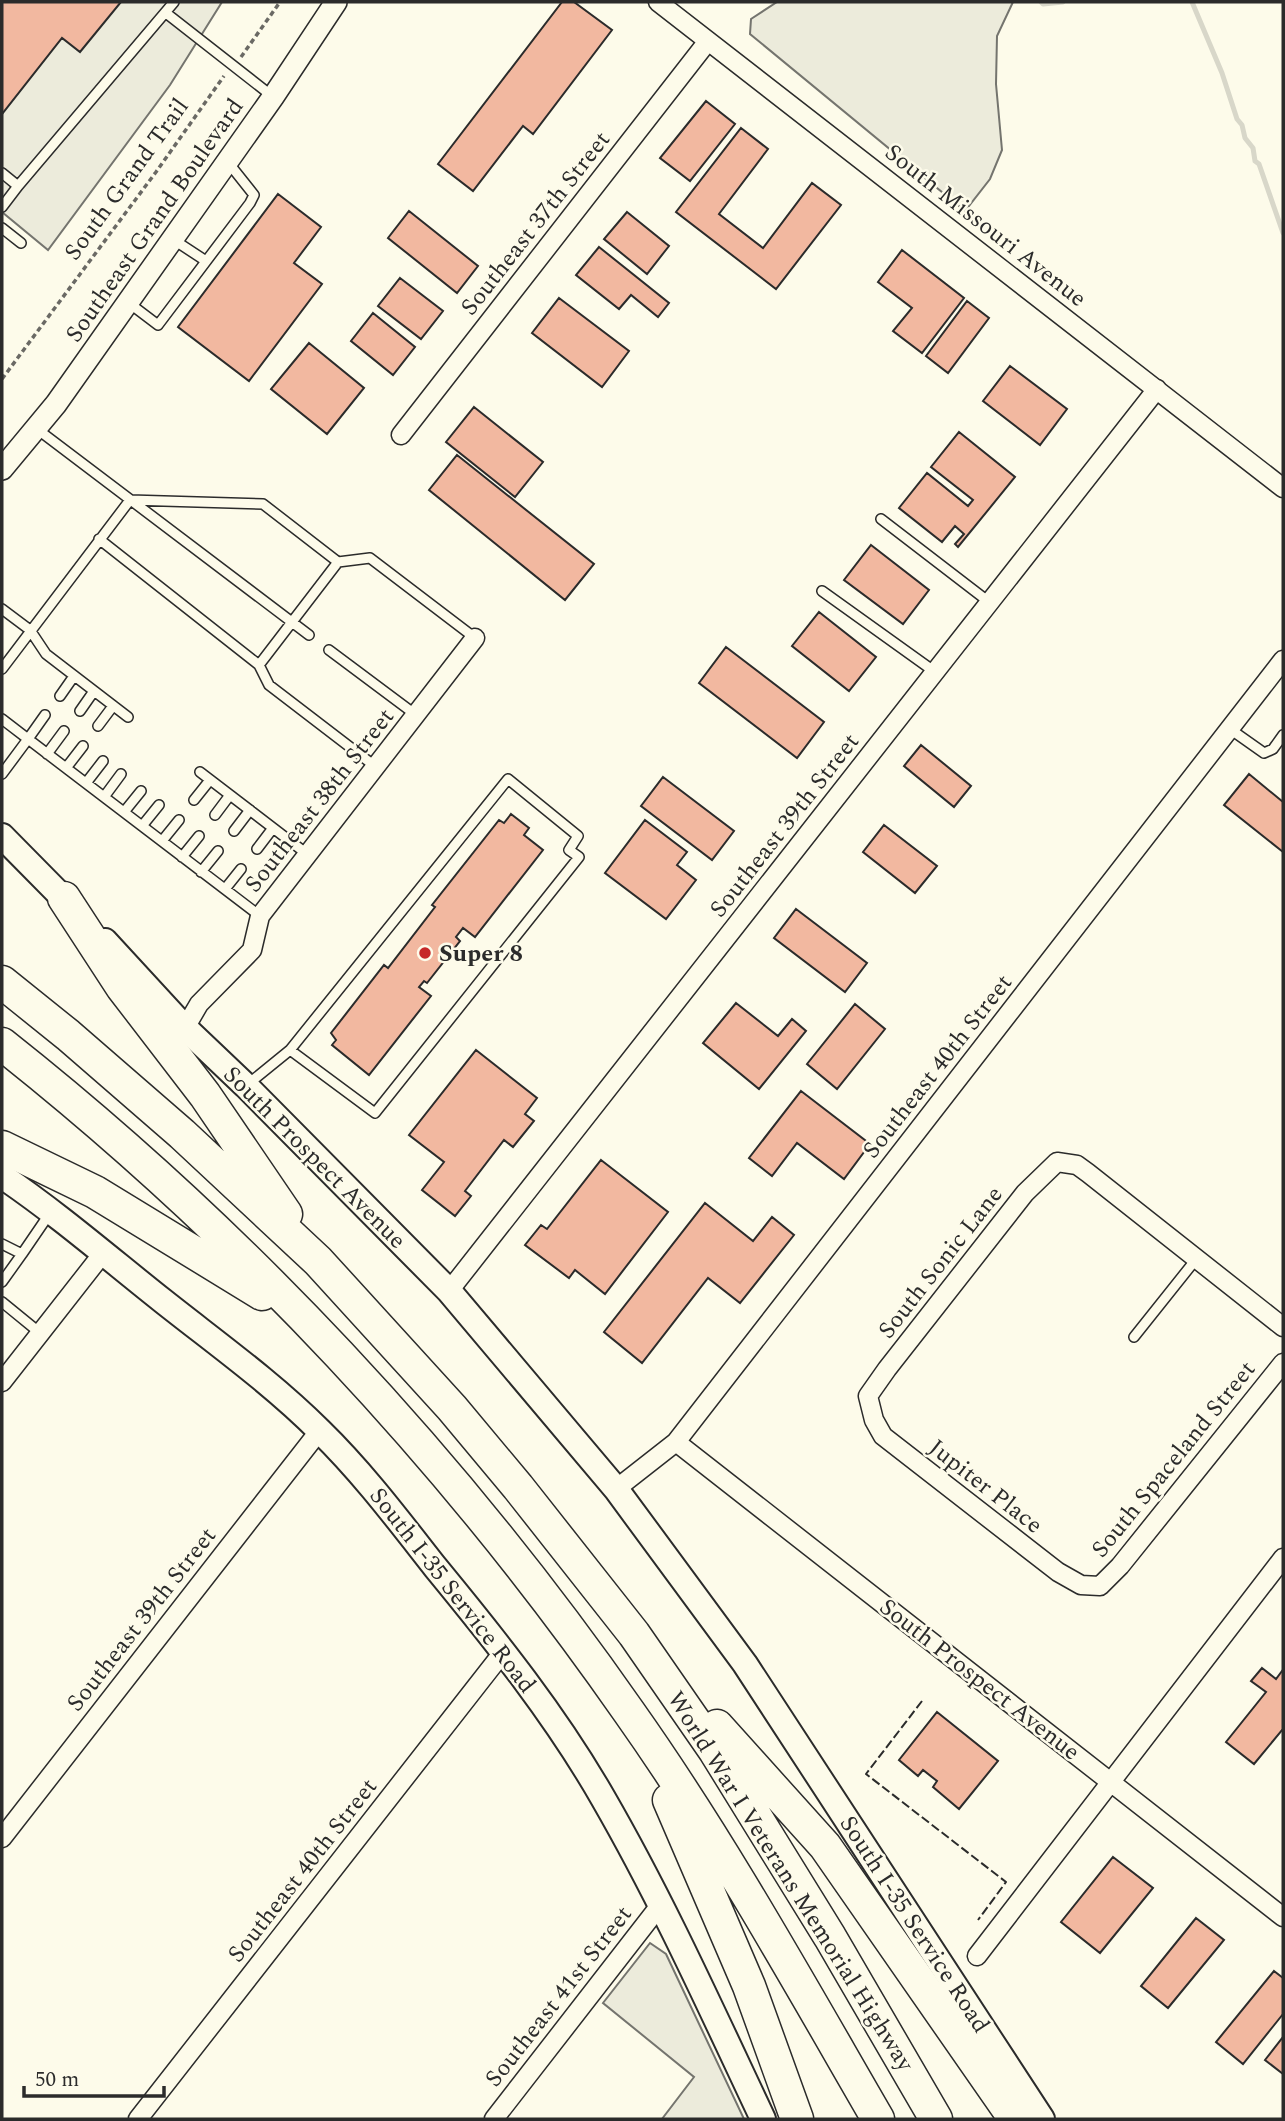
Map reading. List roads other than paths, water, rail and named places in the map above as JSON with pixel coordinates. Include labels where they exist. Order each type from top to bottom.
[{"type":"highway","points":[[64,898],[122,987],[205,1095],[318,1261]]},
{"type":"highway","name":"World War I Veterans Memorial Highway","points":[[2,982],[182,1134],[318,1261],[469,1427],[634,1634],[671,1686],[768,1835],[936,2119]]},
{"type":"highway","name":"World War I Veterans Memorial Highway","points":[[2,1044],[77,1104],[261,1274],[462,1494],[548,1601],[630,1713],[741,1882],[878,2119]]},
{"type":"highway","points":[[2,1147],[95,1192],[305,1320]]},
{"type":"highway","points":[[634,1634],[825,1846],[1015,2119]]},
{"type":"highway","points":[[630,1713],[750,1986],[797,2119]]},
{"type":"main road","name":"South Prospect Avenue","points":[[2,836],[64,898],[185,1028],[449,1291],[616,1489]]},
{"type":"main road","name":"South I-35 Service Road","points":[[2,1176],[241,1362],[320,1430],[358,1471],[504,1651],[550,1715],[602,1796],[661,1904],[763,2119]]},
{"type":"main road","name":"South I-35 Service Road","points":[[616,1489],[745,1664],[1042,2119]]},
{"type":"street","name":"Southeast Grand Boulevard","points":[[4,468],[56,404],[274,97],[336,2]]},
{"type":"street","name":"South Missouri Avenue","points":[[658,2],[1283,488]]},
{"type":"street","name":"Southeast 37th Street","points":[[401,435],[708,41]]},
{"type":"street","name":"Southeast 39th Street","points":[[449,1291],[1157,389]]},
{"type":"street","name":"Southeast 38th Street","points":[[185,1028],[199,1004],[252,950],[260,916],[475,638]]},
{"type":"street","name":"Southeast 40th Street","points":[[616,1489],[676,1442],[1283,660]]},
{"type":"street","name":"South Sonic Lane","points":[[868,1396],[1025,1193],[1056,1163],[1077,1165],[1197,1258]]},
{"type":"street","points":[[2,1382],[103,1253]]},
{"type":"street","points":[[1197,1258],[1283,1327]]},
{"type":"street","name":"South Spaceland Street","points":[[1100,1586],[1121,1566],[1283,1363]]},
{"type":"street","name":"Jupiter Place","points":[[868,1396],[874,1420],[883,1436],[1058,1572],[1081,1585],[1100,1586]]},
{"type":"street","name":"Southeast 39th Street","points":[[2,1838],[320,1430]]},
{"type":"street","name":"South Prospect Avenue","points":[[676,1442],[1112,1780],[1283,1917]]},
{"type":"street","points":[[977,1956],[1283,1558]]},
{"type":"street","name":"Southeast 40th Street","points":[[138,2119],[504,1651]]},
{"type":"street","name":"Southeast 41st Street","points":[[494,2119],[661,1904]]},
{"type":"lane","points":[[2,207],[174,2]]},
{"type":"lane","points":[[166,13],[274,97]]},
{"type":"lane","points":[[128,302],[158,325],[250,203],[254,195],[228,161]]},
{"type":"lane","points":[[2,173],[18,186]]},
{"type":"lane","points":[[2,228],[22,243]]},
{"type":"lane","points":[[172,239],[206,261]]},
{"type":"lane","points":[[36,428],[309,635]]},
{"type":"lane","points":[[2,669],[130,500]]},
{"type":"lane","points":[[130,500],[263,504],[338,562],[370,558],[475,638]]},
{"type":"lane","points":[[881,519],[989,602]]},
{"type":"lane","points":[[99,540],[259,665],[269,685],[376,767]]},
{"type":"lane","points":[[259,665],[338,562]]},
{"type":"lane","points":[[822,591],[934,672]]},
{"type":"lane","points":[[2,608],[30,631],[46,654],[128,716]]},
{"type":"lane","points":[[329,650],[416,715]]},
{"type":"lane","points":[[60,695],[74,676]]},
{"type":"lane","points":[[79,711],[94,691]]},
{"type":"lane","points":[[98,726],[113,706]]},
{"type":"lane","points":[[2,774],[45,715]]},
{"type":"lane","points":[[2,719],[260,916]]},
{"type":"lane","points":[[1230,729],[1264,753],[1273,749],[1283,735]]},
{"type":"lane","points":[[47,754],[64,731]]},
{"type":"lane","points":[[66,768],[83,746]]},
{"type":"lane","points":[[86,783],[103,761]]},
{"type":"lane","points":[[200,772],[307,855]]},
{"type":"lane","points":[[104,797],[121,774]]},
{"type":"lane","points":[[246,1086],[290,1050],[508,779],[579,836],[569,849],[579,857],[375,1113],[290,1050]]},
{"type":"lane","points":[[194,800],[210,780]]},
{"type":"lane","points":[[124,812],[141,791]]},
{"type":"lane","points":[[215,815],[230,795]]},
{"type":"lane","points":[[142,826],[159,805]]},
{"type":"lane","points":[[234,831],[250,810]]},
{"type":"lane","points":[[162,841],[179,820]]},
{"type":"lane","points":[[257,849],[273,828]]},
{"type":"lane","points":[[182,857],[199,836]]},
{"type":"lane","points":[[201,872],[218,851]]},
{"type":"lane","points":[[225,890],[241,869]]},
{"type":"lane","points":[[2,1282],[50,1213]]},
{"type":"lane","points":[[2,1244],[22,1254]]},
{"type":"lane","points":[[1133,1338],[1197,1258]]},
{"type":"lane","points":[[3,1304],[40,1333]]},
{"type":"waterway","points":[[1041,2],[1063,2]]},
{"type":"waterway","points":[[1192,2],[1222,73],[1237,119],[1242,125],[1245,138],[1253,148],[1255,161],[1259,164],[1283,233]]},
{"type":"place","name":"Super 8","points":[[425,953]]}]
